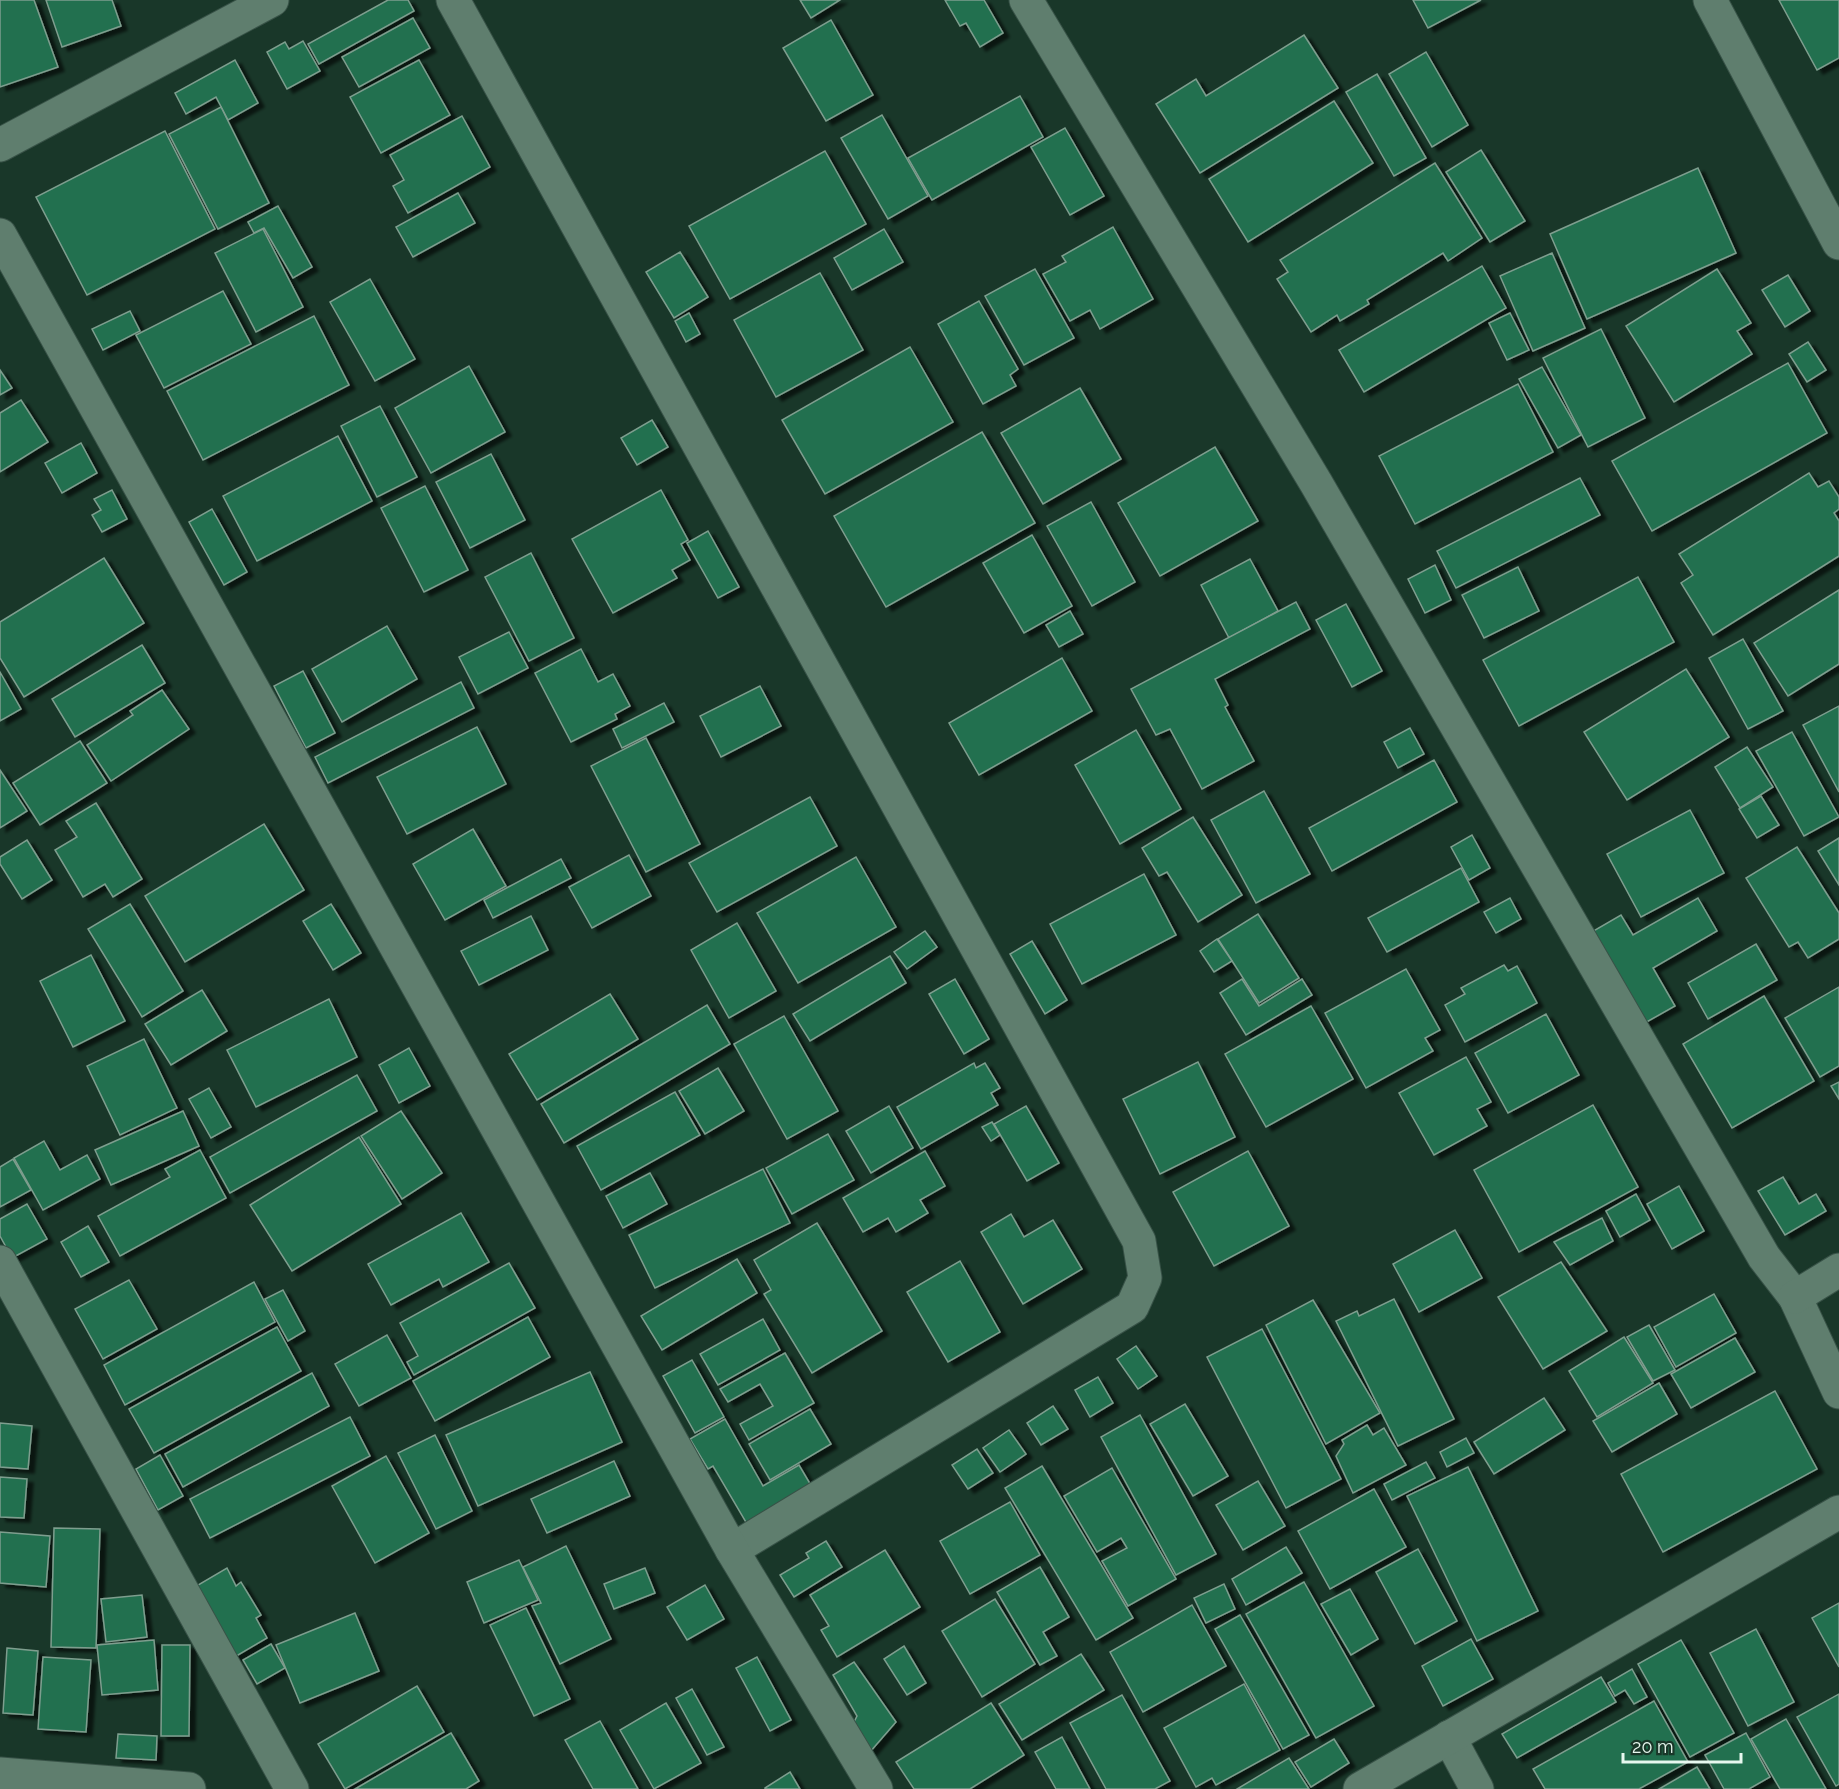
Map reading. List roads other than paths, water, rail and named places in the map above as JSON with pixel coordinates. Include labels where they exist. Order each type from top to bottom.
[{"type":"street","points":[[0,145],[272,0]]},
{"type":"street","points":[[453,0],[1139,1241],[1145,1278],[1131,1307],[732,1550]]},
{"type":"street","points":[[1026,0],[1316,483],[1764,1257],[1795,1297],[1839,1392]]},
{"type":"street","points":[[1710,0],[1839,243]]},
{"type":"street","points":[[0,235],[732,1550],[876,1789]]},
{"type":"street","points":[[0,1262],[292,1789]]},
{"type":"street","points":[[1795,1297],[1839,1270]]},
{"type":"street","points":[[1360,1789],[1839,1512]]},
{"type":"street","points":[[1449,1737],[1477,1789]]},
{"type":"street","points":[[0,1774],[189,1789]]}]
